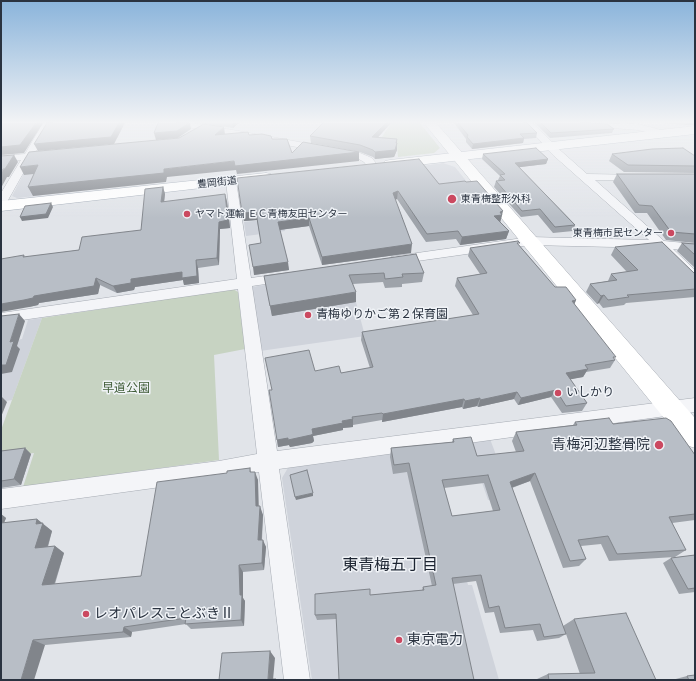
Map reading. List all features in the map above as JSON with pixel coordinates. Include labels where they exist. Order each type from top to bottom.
[{"type":"main road","points":[[353,168],[470,155]]},
{"type":"main road","points":[[459,156],[695,437]]},
{"type":"main road","name":"豊岡街道","points":[[1,206],[282,176]]},
{"type":"street","points":[[1,159],[41,155]]},
{"type":"street","points":[[353,155],[368,160],[373,166]]},
{"type":"street","points":[[559,155],[662,245],[695,278]]},
{"type":"street","points":[[1,202],[28,156]]},
{"type":"street","points":[[583,177],[647,177]]},
{"type":"street","points":[[231,181],[246,283],[297,680]]},
{"type":"street","points":[[387,262],[530,241],[662,245],[695,248]]},
{"type":"street","points":[[1,318],[297,275]]},
{"type":"street","points":[[1,499],[269,461],[695,405]]},
{"type":"shaded area","points":[[31,160],[79,172],[72,192],[17,198],[12,196]]},
{"type":"shaded area","points":[[443,163],[455,167],[484,203],[452,209],[421,166]]},
{"type":"shaded area","points":[[282,218],[285,231],[246,236],[244,222]]},
{"type":"shaded area","name":"青梅ゆりかご第２保育園","points":[[348,272],[365,336],[260,351],[252,287]]},
{"type":"shaded area","points":[[42,318],[12,400],[1,402],[1,343],[22,339],[28,320]]},
{"type":"shaded area","points":[[490,439],[512,497],[488,500],[468,442]]},
{"type":"shaded area","points":[[432,447],[468,585],[472,585],[499,680],[312,680],[282,478],[289,466]]},
{"type":"green space","points":[[398,155],[418,155],[398,157]]},
{"type":"green space","name":"早道公園","points":[[233,289],[238,292],[245,349],[214,355],[219,460],[23,487],[34,453],[1,457],[1,430],[42,318]]},
{"type":"building","points":[[14,155],[5,169],[3,169],[1,173],[1,156]]},
{"type":"building","points":[[27,155],[334,155],[235,166],[234,161],[164,169],[164,173],[28,187],[38,165],[20,167]]},
{"type":"building","points":[[484,155],[543,155],[548,159],[515,163],[575,225],[555,227],[540,209],[522,211],[496,181],[505,180],[500,175],[505,174]]},
{"type":"building","points":[[613,155],[695,156],[695,166],[628,165]]},
{"type":"building","points":[[419,159],[439,184],[477,181],[503,211],[500,212],[502,215],[494,216],[509,231],[462,237],[458,231],[427,234],[398,191],[393,193],[412,244],[322,257],[309,218],[278,222],[288,262],[253,267],[249,245],[261,243],[256,212],[242,213],[237,178]]},
{"type":"building","points":[[617,174],[695,174],[695,234],[671,232],[652,206],[639,205]]},
{"type":"building","points":[[163,187],[161,202],[225,194],[228,220],[219,222],[217,258],[196,260],[197,276],[182,278],[182,272],[131,279],[131,283],[113,286],[96,278],[94,286],[34,296],[33,298],[1,304],[1,259],[24,255],[23,257],[79,250],[82,237],[141,230],[145,189]]},
{"type":"building","points":[[51,203],[46,214],[20,217],[25,206]]},
{"type":"building","points":[[518,241],[520,243],[517,243],[555,287],[566,287],[576,300],[572,301],[616,357],[613,357],[615,360],[585,365],[588,369],[566,373],[587,403],[566,406],[556,390],[521,398],[517,392],[480,400],[480,398],[465,401],[464,399],[383,414],[352,417],[353,419],[342,421],[343,423],[312,429],[313,434],[311,435],[288,440],[288,438],[277,440],[269,390],[272,390],[265,358],[309,350],[315,371],[339,366],[341,373],[373,367],[362,332],[479,314],[457,278],[487,273],[470,248]]},
{"type":"building","points":[[662,242],[695,274],[695,289],[627,295],[629,297],[608,300],[604,295],[601,296],[590,284],[617,280],[611,274],[638,270],[615,247]]},
{"type":"building","points":[[682,243],[695,244],[695,255]]},
{"type":"building","points":[[416,254],[424,273],[402,274],[403,277],[385,279],[384,273],[349,275],[356,292],[270,306],[264,276]]},
{"type":"building","points":[[19,314],[10,342],[14,341],[6,365],[1,365],[1,316]]},
{"type":"building","points":[[609,418],[613,424],[666,418],[671,421],[695,455],[695,514],[669,517],[686,550],[617,554],[608,536],[578,540],[586,559],[570,561],[535,473],[510,482],[566,634],[544,637],[540,624],[505,628],[499,606],[489,608],[481,575],[452,578],[474,680],[339,680],[336,614],[315,615],[315,594],[370,589],[370,595],[424,590],[423,587],[436,585],[409,463],[394,465],[391,448],[454,442],[453,439],[471,437],[477,456],[524,451],[516,432],[577,425],[575,422]],"holes":[[[488,475],[500,510],[452,516],[442,480]]]},
{"type":"building","points":[[25,448],[14,479],[1,481],[1,451]]},
{"type":"building","points":[[250,468],[250,472],[255,472],[256,506],[260,506],[258,540],[263,540],[262,563],[239,565],[240,595],[242,595],[241,620],[185,624],[186,618],[124,627],[123,632],[33,640],[21,680],[1,680],[1,523],[37,519],[36,524],[43,523],[35,548],[55,546],[42,585],[141,576],[157,482],[227,473],[227,471]]},
{"type":"building","points":[[307,470],[313,493],[295,497],[290,475]]},
{"type":"building","points":[[695,555],[695,588],[688,589],[671,558]]},
{"type":"building","points":[[626,613],[656,680],[549,680],[548,674],[595,673],[574,619]]},
{"type":"building","points":[[270,651],[268,679],[276,680],[219,680],[222,653]]},
{"type":"building","points":[[695,675],[695,680],[689,680],[687,676]]},
{"type":"place","name":"東青梅整形外科","points":[[452,199]]},
{"type":"place","name":"ヤマト運輸 ＥＣ青梅友田センター","points":[[187,214]]},
{"type":"place","name":"東青梅市民センター","points":[[671,233]]},
{"type":"place","name":"青梅ゆりかご第２保育園","points":[[308,315]]},
{"type":"place","name":"いしかり","points":[[558,393]]},
{"type":"place","name":"青梅河辺整骨院","points":[[659,445]]},
{"type":"place","name":"レオパレスことぶきⅡ","points":[[86,614]]},
{"type":"place","name":"東京電力","points":[[399,640]]},
{"type":"district","name":"東青梅五丁目","points":[[390,566]]}]
